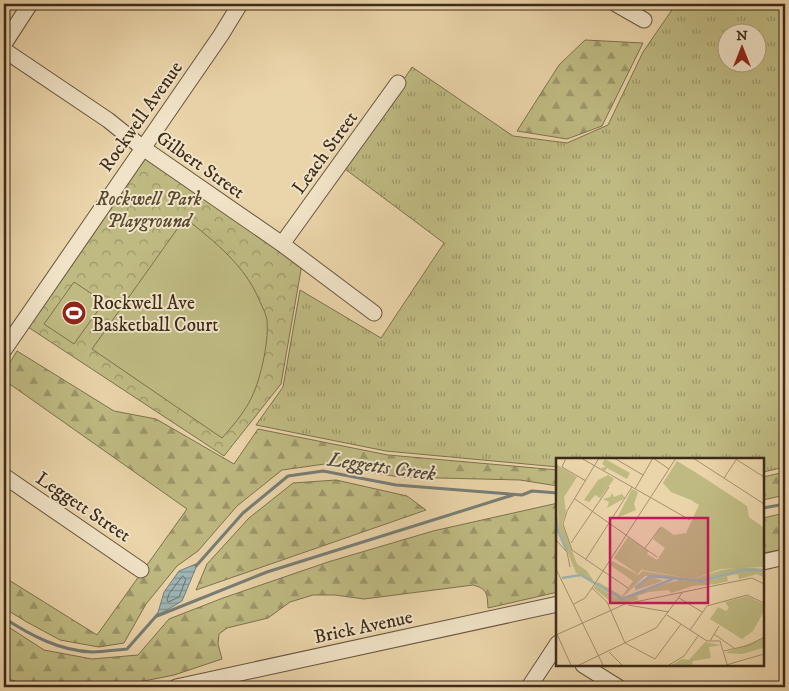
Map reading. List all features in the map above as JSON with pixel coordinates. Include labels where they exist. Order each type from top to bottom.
[{"type":"street","points":[[4,44],[30,4]]},
{"type":"street","name":"Rockwell Avenue","points":[[4,350],[221,35],[240,4]]},
{"type":"street","points":[[616,4],[644,20]]},
{"type":"street","name":"Gilbert Street","points":[[4,50],[108,120],[143,148],[282,244],[374,313]]},
{"type":"street","name":"Leach Street","points":[[282,244],[398,83]]},
{"type":"street","name":"Leggett Street","points":[[4,476],[141,570]]},
{"type":"street","points":[[764,562],[785,557]]},
{"type":"street","name":"Brick Avenue","points":[[176,687],[556,604]]},
{"type":"street","points":[[529,687],[556,647]]},
{"type":"street","points":[[585,666],[618,687]]},
{"type":"green space","points":[[676,4],[785,4],[785,467],[764,472],[764,458],[556,458],[556,467],[386,451],[256,425],[283,387],[300,290],[381,338],[444,243],[345,169],[412,67],[513,136],[567,143],[608,125],[643,52]]},
{"type":"green space","points":[[585,40],[643,43],[602,126],[567,139],[517,131],[559,65]]},
{"type":"green space","name":"Rockwell Park Playground","points":[[144,151],[302,264],[281,384],[224,456],[28,327]]},
{"type":"green space","points":[[185,218],[218,245],[238,266],[254,289],[267,320],[265,352],[257,385],[243,412],[222,438],[92,349]]},
{"type":"green space","name":"Rockwell Ave Basketball Court","points":[[74,282],[104,302],[74,344],[44,324]]},
{"type":"green space","points":[[17,351],[114,411],[156,419],[234,464],[258,429],[388,455],[556,470],[556,486],[520,480],[399,477],[325,464],[282,470],[237,506],[198,551],[177,566],[146,604],[124,643],[99,647],[60,640],[4,608],[4,577],[97,635],[187,509],[4,380],[4,372]]},
{"type":"green space","points":[[785,472],[785,495],[764,500],[764,477]]},
{"type":"green space","points":[[336,480],[407,496],[426,510],[196,590],[207,564],[249,518],[293,483]]},
{"type":"green space","points":[[556,503],[556,592],[488,608],[486,593],[482,588],[473,585],[364,599],[335,595],[313,595],[290,602],[268,618],[227,628],[219,634],[218,644],[222,659],[174,675],[114,687],[37,687],[4,678],[4,624],[44,650],[92,659],[138,655],[169,619],[223,598],[328,562],[433,531]]},
{"type":"green space","points":[[785,513],[785,549],[764,553],[764,518]]},
{"type":"water","points":[[198,563],[182,601],[157,616],[164,592],[179,571]]},
{"type":"waterway","name":"Leggetts Creek","points":[[196,566],[243,513],[288,476],[323,471],[396,485],[522,495],[532,491],[556,493]]},
{"type":"waterway","name":"Leggetts Creek","points":[[157,616],[267,572],[513,495]]},
{"type":"waterway","name":"Leggetts Creek","points":[[764,508],[785,504]]},
{"type":"waterway","name":"Leggetts Creek","points":[[4,618],[46,641],[68,649],[96,652],[127,649],[158,614]]},
{"type":"place","name":"Rockwell Ave Basketball Court","points":[[74,313]]}]
